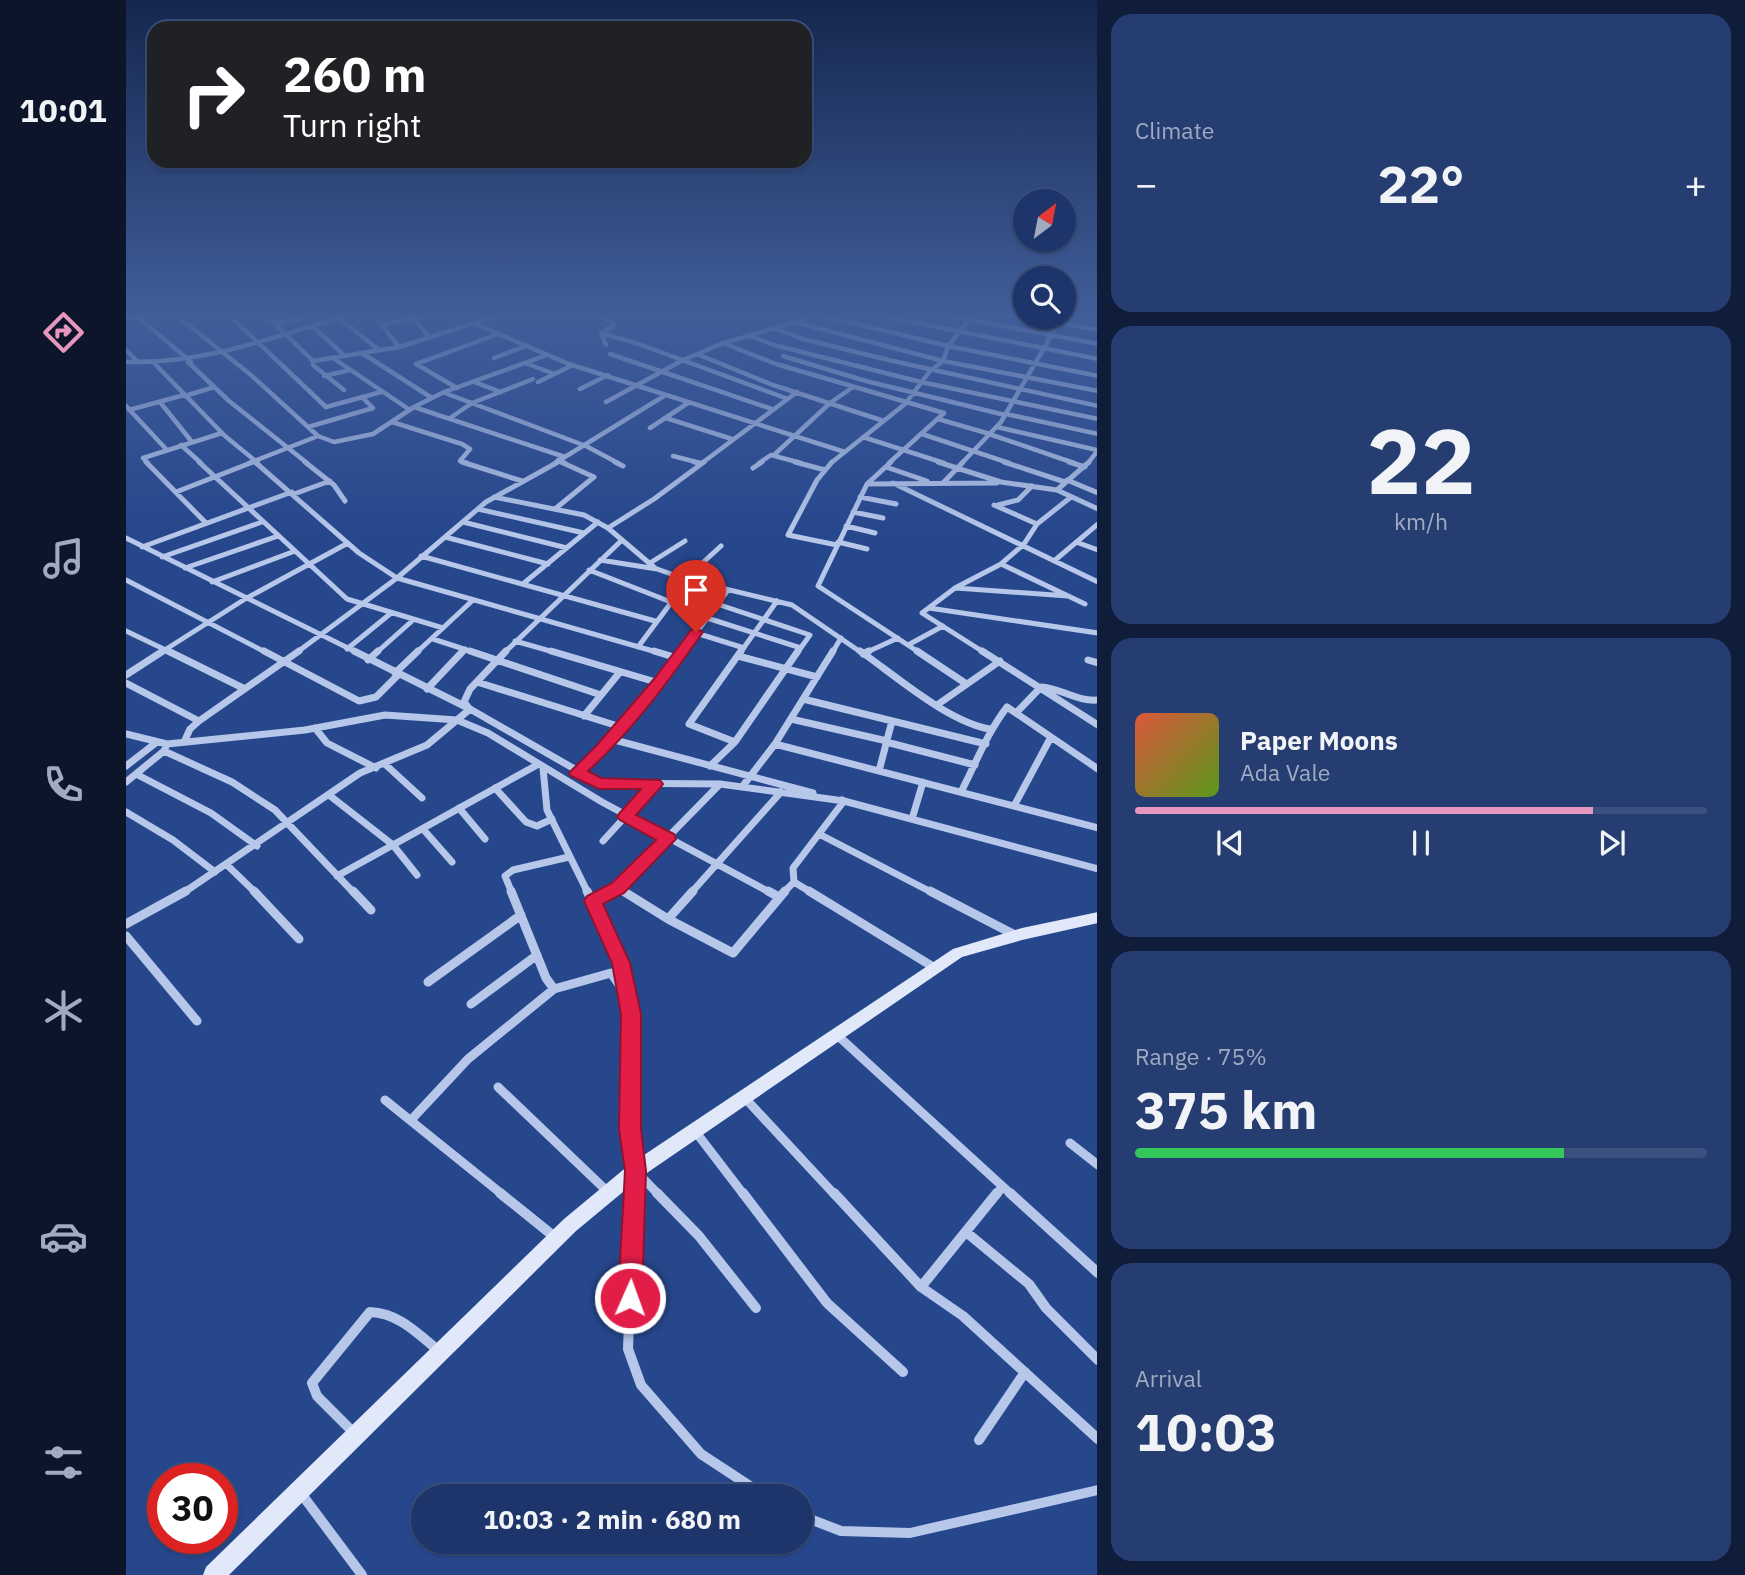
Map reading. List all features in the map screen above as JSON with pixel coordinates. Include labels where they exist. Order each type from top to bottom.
[{"type":"street","points":[[176,386],[222,433],[348,543],[397,578],[677,658]]},
{"type":"street","points":[[261,386],[318,436],[334,442],[373,433],[412,408],[464,386]]},
{"type":"street","points":[[303,386],[326,407],[381,392]]},
{"type":"street","points":[[338,386],[344,390]]},
{"type":"street","points":[[372,386],[412,408],[565,457]]},
{"type":"street","points":[[412,386],[432,398]]},
{"type":"street","points":[[453,386],[457,388]]},
{"type":"street","points":[[483,386],[501,392]]},
{"type":"street","points":[[450,418],[472,403],[520,386]]},
{"type":"street","points":[[580,389],[587,386]]},
{"type":"street","points":[[606,402],[635,386]]},
{"type":"street","points":[[637,386],[845,452]]},
{"type":"street","points":[[703,386],[772,408]]},
{"type":"street","points":[[753,386],[788,398]]},
{"type":"street","points":[[778,386],[884,421]]},
{"type":"street","points":[[848,386],[944,413],[867,484],[818,586],[965,683]]},
{"type":"street","points":[[881,386],[1097,434]]},
{"type":"street","points":[[867,549],[788,535],[825,470],[906,403],[918,386]]},
{"type":"street","points":[[937,386],[1097,419]]},
{"type":"street","points":[[1000,386],[1097,405]]},
{"type":"street","points":[[943,483],[997,426],[1022,386]]},
{"type":"street","points":[[1067,386],[1097,391]]},
{"type":"street","points":[[128,408],[214,387],[330,481],[345,501]]},
{"type":"street","points":[[774,455],[830,403],[853,387]]},
{"type":"street","points":[[444,392],[586,446],[623,466]]},
{"type":"street","points":[[608,528],[654,499],[772,408],[797,393]]},
{"type":"street","points":[[185,740],[190,729],[199,721],[321,636],[397,578],[493,497],[586,446],[664,396]]},
{"type":"street","points":[[308,427],[373,408],[362,397]]},
{"type":"street","points":[[160,402],[192,442]]},
{"type":"street","points":[[650,428],[688,403]]},
{"type":"street","points":[[128,408],[166,449]]},
{"type":"street","points":[[666,418],[732,439]]},
{"type":"street","points":[[938,419],[1085,467]]},
{"type":"street","points":[[392,422],[462,444],[470,449],[460,461],[522,481]]},
{"type":"street","points":[[997,426],[1097,450],[1085,467],[1057,490]]},
{"type":"street","points":[[205,523],[143,458],[222,433]]},
{"type":"street","points":[[922,434],[1097,493]]},
{"type":"street","points":[[176,492],[318,436]]},
{"type":"street","points":[[863,437],[1012,483],[1057,490],[1097,509]]},
{"type":"street","points":[[181,445],[347,599],[412,621],[443,628]]},
{"type":"street","points":[[752,468],[768,456],[774,455],[825,470]]},
{"type":"street","points":[[673,456],[701,463]]},
{"type":"street","points":[[555,509],[594,477],[558,460]]},
{"type":"street","points":[[886,467],[935,483]]},
{"type":"street","points":[[142,547],[330,481]]},
{"type":"street","points":[[867,484],[1012,483]]},
{"type":"street","points":[[893,484],[1024,544],[1097,582]]},
{"type":"street","points":[[1032,486],[1029,494],[1015,502],[993,505],[1037,524]]},
{"type":"street","points":[[493,497],[584,515],[608,528],[657,569]]},
{"type":"street","points":[[860,497],[896,505]]},
{"type":"street","points":[[1071,497],[1037,524],[1024,544],[1001,564],[955,588],[922,613],[1097,725]]},
{"type":"street","points":[[478,509],[584,533]]},
{"type":"street","points":[[853,512],[883,518]]},
{"type":"street","points":[[162,557],[262,522]]},
{"type":"street","points":[[463,522],[567,548]]},
{"type":"street","points":[[524,583],[598,522]]},
{"type":"street","points":[[1054,561],[1094,531],[1097,524]]},
{"type":"street","points":[[846,526],[875,533]]},
{"type":"street","points":[[185,568],[278,536]]},
{"type":"street","points":[[445,537],[548,564]]},
{"type":"street","points":[[126,538],[470,709],[577,773],[599,783],[720,784],[844,801]]},
{"type":"street","points":[[470,709],[464,702],[477,682],[515,641],[622,540]]},
{"type":"street","points":[[650,563],[685,541]]},
{"type":"street","points":[[1076,542],[1097,550]]},
{"type":"street","points":[[126,675],[206,622],[348,543]]},
{"type":"street","points":[[638,647],[687,579],[721,546]]},
{"type":"street","points":[[212,582],[295,551]]},
{"type":"street","points":[[421,556],[655,621]]},
{"type":"street","points":[[600,560],[657,569],[792,605],[937,705],[974,726],[989,729]]},
{"type":"street","points":[[1001,564],[1085,604]]},
{"type":"street","points":[[589,570],[671,602]]},
{"type":"street","points":[[126,580],[362,702],[384,691],[396,674],[472,600]]},
{"type":"street","points":[[955,588],[1068,596]]},
{"type":"street","points":[[577,773],[611,739],[659,683],[728,590]]},
{"type":"street","points":[[735,742],[689,724],[777,601]]},
{"type":"street","points":[[710,766],[735,742],[810,635],[717,604]]},
{"type":"street","points":[[929,608],[1097,634]]},
{"type":"street","points":[[347,649],[390,614]]},
{"type":"street","points":[[707,618],[801,648]]},
{"type":"street","points":[[369,660],[412,621]]},
{"type":"street","points":[[908,645],[943,626]]},
{"type":"street","points":[[126,631],[245,689]]},
{"type":"street","points":[[696,632],[744,648]]},
{"type":"street","points":[[742,787],[775,744],[841,638]]},
{"type":"street","points":[[863,654],[898,638]]},
{"type":"street","points":[[433,639],[601,695]]},
{"type":"street","points":[[515,641],[659,683]]},
{"type":"street","points":[[426,689],[465,649]]},
{"type":"street","points":[[738,656],[817,677]]},
{"type":"street","points":[[1088,660],[1097,663]]},
{"type":"street","points":[[937,705],[1000,661]]},
{"type":"street","points":[[584,716],[620,672]]},
{"type":"street","points":[[477,682],[621,727]]},
{"type":"street","points":[[126,683],[199,721]]},
{"type":"street","points":[[1041,687],[1059,690],[1086,702],[1097,700]]},
{"type":"street","points":[[1016,713],[1041,687]]},
{"type":"street","points":[[803,699],[986,744]]},
{"type":"street","points":[[961,792],[986,744],[989,729],[1007,708],[1097,769]]},
{"type":"street","points":[[126,924],[193,887],[257,846],[360,773],[386,765],[427,745],[470,709]]},
{"type":"street","points":[[126,782],[165,747],[185,740],[315,728],[385,715],[457,720],[493,734],[540,766],[625,816],[779,897]]},
{"type":"street","points":[[791,719],[975,765]]},
{"type":"street","points":[[879,771],[892,721]]},
{"type":"street","points":[[315,728],[327,743],[376,768]]},
{"type":"street","points":[[126,734],[157,742],[246,790],[289,822],[337,876],[371,909]]},
{"type":"street","points":[[1014,806],[1051,737]]},
{"type":"street","points":[[611,739],[1097,869]]},
{"type":"street","points":[[126,765],[157,742]]},
{"type":"street","points":[[775,744],[1097,828]]},
{"type":"street","points":[[386,765],[422,798]]},
{"type":"street","points":[[337,876],[540,766]]},
{"type":"street","points":[[540,766],[545,802],[621,963],[629,1000],[630,1129],[635,1171],[628,1349],[641,1385],[701,1454],[747,1484]]},
{"type":"street","points":[[136,774],[211,813],[257,846]]},
{"type":"street","points":[[912,819],[923,782]]},
{"type":"street","points":[[603,841],[655,784]]},
{"type":"street","points":[[593,901],[618,888],[720,784]]},
{"type":"street","points":[[495,788],[532,825],[552,819]]},
{"type":"street","points":[[668,919],[719,865],[781,792]]},
{"type":"street","points":[[330,795],[393,845],[417,875]]},
{"type":"street","points":[[794,883],[793,868],[844,801]]},
{"type":"street","points":[[459,808],[485,839]]},
{"type":"street","points":[[126,812],[173,840],[215,872]]},
{"type":"street","points":[[423,829],[452,862]]},
{"type":"street","points":[[819,834],[1017,936]]},
{"type":"street","points":[[554,989],[546,978],[505,876],[513,870],[569,857]]},
{"type":"street","points":[[227,865],[299,939]]},
{"type":"street","points":[[618,888],[732,954],[794,883]]},
{"type":"street","points":[[794,883],[935,968]]},
{"type":"street","points":[[428,982],[521,915]]},
{"type":"street","points":[[214,1575],[556,1239],[635,1171],[957,953],[1017,936],[1095,920]]},
{"type":"street","points":[[126,936],[197,1021]]},
{"type":"street","points":[[471,1004],[537,955]]},
{"type":"street","points":[[411,1120],[468,1059],[554,989],[611,973],[629,1000]]},
{"type":"street","points":[[837,1035],[1097,1273]]},
{"type":"street","points":[[498,1087],[609,1193]]},
{"type":"street","points":[[744,1097],[921,1287],[963,1316],[1097,1439]]},
{"type":"street","points":[[386,1100],[556,1239]]},
{"type":"street","points":[[695,1131],[827,1303],[903,1372]]},
{"type":"street","points":[[1070,1143],[1097,1165]]},
{"type":"street","points":[[635,1171],[699,1236],[756,1308]]},
{"type":"street","points":[[921,1287],[1002,1186]]},
{"type":"street","points":[[966,1231],[1029,1284],[1046,1308],[1097,1360]]},
{"type":"street","points":[[357,1436],[317,1396],[312,1383],[370,1311],[382,1310],[407,1325],[441,1352]]},
{"type":"street","points":[[979,1440],[1026,1372]]},
{"type":"street","points":[[813,1520],[841,1531],[909,1533],[1097,1490]]},
{"type":"street","points":[[300,1492],[362,1575]]},
{"type":"route","points":[[630,1298],[635,1171],[629,1097],[631,1014],[621,963],[593,901],[618,888],[668,839],[625,816],[655,784],[599,783],[577,773],[603,749],[659,683],[696,632]]}]
